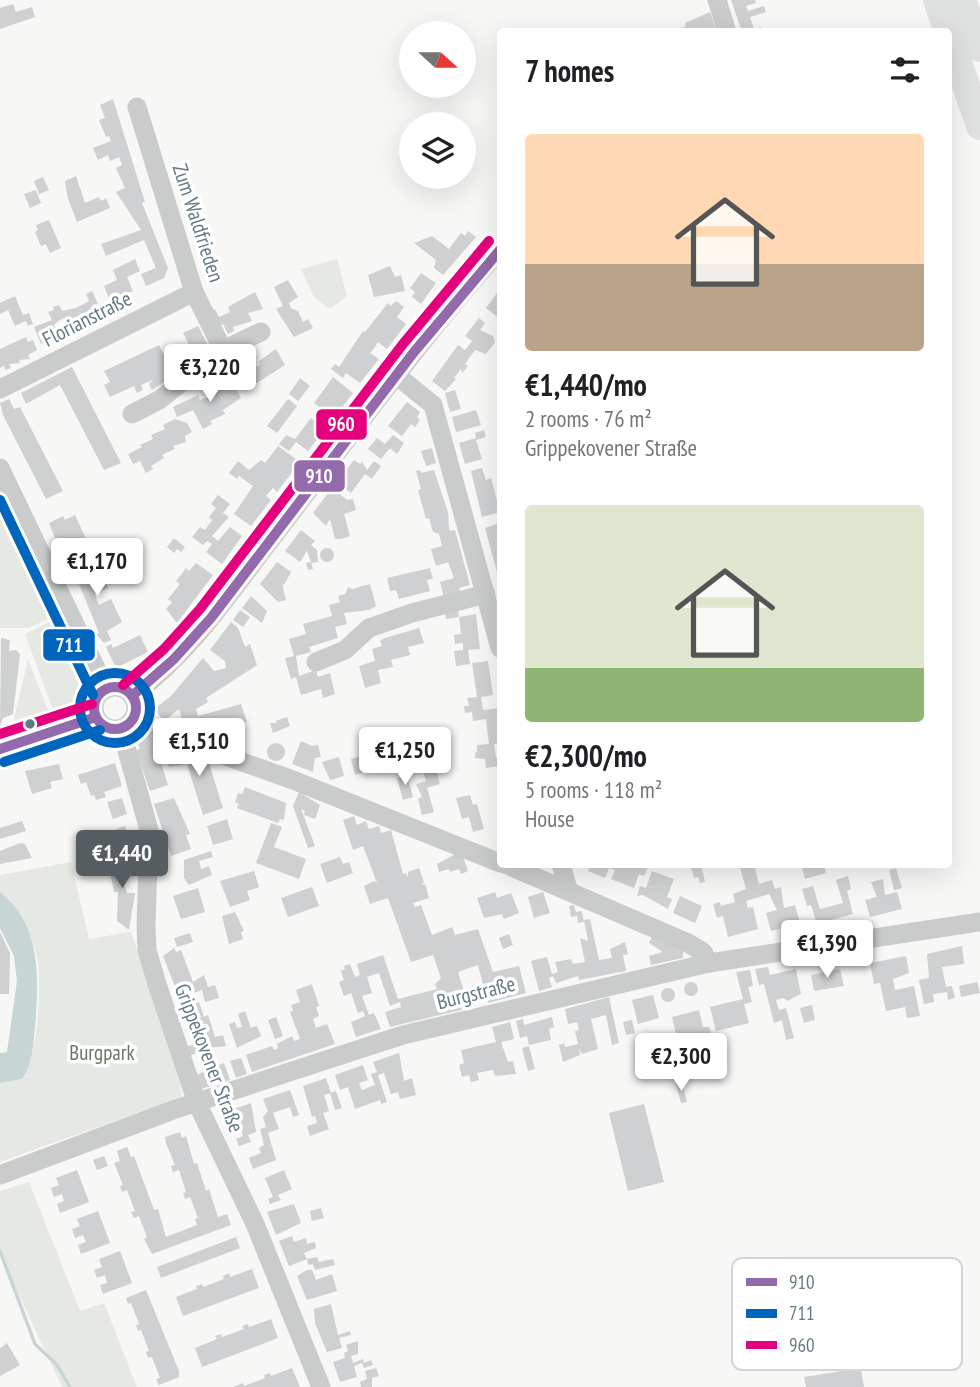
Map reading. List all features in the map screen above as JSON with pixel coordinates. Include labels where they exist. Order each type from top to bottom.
[{"type":"highway","points":[[937,0],[967,48]]},
{"type":"highway","points":[[962,0],[968,88],[980,125]]},
{"type":"street","points":[[717,0],[726,28]]},
{"type":"street","name":"Zum Waldfrieden","points":[[137,107],[194,292],[223,350]]},
{"type":"street","points":[[132,696],[172,663],[211,619],[396,375],[497,254]]},
{"type":"street","name":"Florianstraße","points":[[0,389],[194,292]]},
{"type":"street","points":[[132,414],[159,400],[223,350],[261,332]]},
{"type":"street","points":[[396,375],[433,405],[497,636]]},
{"type":"street","points":[[0,468],[106,689]]},
{"type":"street","points":[[316,662],[345,650],[369,628],[412,613],[486,594]]},
{"type":"street","points":[[126,725],[136,707],[132,696],[121,688],[106,689],[94,702],[96,717],[106,727],[126,725],[293,780],[497,862]]},
{"type":"street","points":[[0,749],[96,717]]},
{"type":"street","name":"Grippekovener Straße","points":[[126,725],[149,830],[147,950],[197,1103],[255,1224],[321,1387]]},
{"type":"street","points":[[515,868],[688,943],[703,952],[709,963]]},
{"type":"street","points":[[562,868],[568,889]]},
{"type":"street","name":"Burgstraße","points":[[0,1175],[197,1103],[390,1038],[709,963],[980,922]]},
{"type":"green space","points":[[337,259],[347,296],[330,309],[314,297],[301,269]]},
{"type":"green space","points":[[0,490],[60,614],[28,628],[0,628]]},
{"type":"green space","points":[[62,616],[87,673],[78,699],[53,710],[25,634]]},
{"type":"green space","points":[[28,659],[49,713],[12,728]]},
{"type":"green space","name":"Burgpark","points":[[71,862],[89,939],[131,932],[175,1053],[182,1097],[0,1162],[0,1083],[22,1079],[27,1069],[35,1039],[39,989],[38,962],[33,943],[19,914],[0,892],[0,875]]},
{"type":"green space","points":[[29,1182],[80,1311],[104,1303],[137,1387],[62,1387],[0,1254],[0,1191]]},
{"type":"shaded area","points":[[0,892],[14,905],[31,937],[37,990],[33,1048],[28,1067],[22,1079],[0,1083],[0,1053],[7,1052],[17,981],[14,956],[0,928]]},
{"type":"building","points":[[731,0],[755,0],[756,3],[746,6],[748,11],[764,6],[766,12],[750,17],[754,28],[741,28]]},
{"type":"building","points":[[13,4],[16,12],[32,7],[35,17],[0,29],[0,8]]},
{"type":"building","points":[[710,12],[716,28],[681,28],[686,26],[685,23]]},
{"type":"building","points":[[113,99],[145,202],[142,203],[168,268],[164,278],[146,286],[141,274],[156,268],[144,240],[106,256],[101,244],[141,230],[116,192],[125,188],[116,168],[122,165],[119,157],[110,161],[108,155],[98,160],[93,148],[111,141],[109,136],[106,137],[99,120],[105,118],[100,105]]},
{"type":"building","points":[[76,176],[85,203],[99,197],[101,201],[106,198],[110,208],[77,222],[68,199],[65,181]]},
{"type":"building","points":[[43,177],[49,190],[39,194],[34,181]]},
{"type":"building","points":[[36,190],[41,203],[30,208],[24,194]]},
{"type":"building","points":[[49,220],[61,248],[50,253],[46,244],[41,246],[35,232],[38,230],[36,225]]},
{"type":"building","points":[[468,231],[476,237],[443,275],[434,268],[436,260],[414,243],[432,236],[449,249],[461,233],[465,236]]},
{"type":"building","points":[[135,259],[140,271],[127,277],[133,291],[110,301],[104,286],[117,280],[113,270]]},
{"type":"building","points":[[390,266],[395,277],[401,275],[405,291],[374,297],[368,275]]},
{"type":"building","points":[[421,273],[436,283],[421,304],[412,297],[415,292],[410,288]]},
{"type":"building","points":[[288,280],[298,297],[289,303],[291,308],[298,311],[303,322],[308,319],[313,328],[294,337],[276,309],[283,306],[274,287]]},
{"type":"building","points":[[92,291],[98,304],[92,307],[97,318],[68,329],[64,318],[54,325],[59,337],[41,344],[34,327],[52,320],[48,312],[59,305],[62,311],[76,308],[89,301],[86,294]]},
{"type":"building","points":[[255,292],[263,309],[248,313],[252,321],[233,327],[234,331],[228,334],[223,324],[218,327],[210,312],[215,309],[219,317],[230,312],[228,307]]},
{"type":"building","points":[[497,293],[497,317],[486,308]]},
{"type":"building","points":[[15,296],[23,315],[29,313],[33,324],[28,326],[26,321],[15,326],[8,310],[0,314],[0,303]]},
{"type":"building","points":[[396,301],[404,307],[397,317],[406,324],[387,349],[378,342],[370,353],[379,359],[360,383],[346,373],[343,378],[331,369],[335,364],[339,367],[363,331],[365,332],[388,303],[391,306]]},
{"type":"building","points":[[479,318],[485,323],[480,330],[493,336],[495,342],[486,354],[475,350],[465,364],[468,366],[462,373],[461,369],[445,391],[432,381],[458,345],[465,350],[472,341],[465,336]]},
{"type":"building","points":[[198,326],[208,345],[193,353],[183,333]]},
{"type":"building","points":[[26,337],[28,342],[33,340],[37,350],[28,355],[30,359],[9,364],[11,368],[5,370],[4,366],[0,368],[0,349]]},
{"type":"building","points":[[159,345],[174,376],[152,390],[149,384],[153,380],[141,385],[143,390],[137,393],[134,386],[110,397],[104,385],[110,382],[104,371]]},
{"type":"building","points":[[276,349],[285,365],[249,388],[240,371],[260,365],[259,361]]},
{"type":"building","points":[[234,362],[239,364],[239,374],[234,376],[229,374],[227,369],[229,364]]},
{"type":"building","points":[[72,367],[121,463],[104,470],[60,385],[26,404],[21,393]]},
{"type":"building","points":[[333,377],[353,393],[334,418],[314,403]]},
{"type":"building","points":[[231,378],[241,398],[223,410],[225,414],[210,421],[212,424],[203,429],[193,410],[177,417],[173,407],[198,395],[200,400],[213,396],[213,390]]},
{"type":"building","points":[[300,378],[310,386],[298,401],[289,394]]},
{"type":"building","points":[[455,390],[461,409],[450,412],[445,393]]},
{"type":"building","points":[[9,399],[14,409],[20,407],[63,491],[46,499],[3,415],[0,403]]},
{"type":"building","points":[[288,399],[297,406],[277,433],[267,426]]},
{"type":"building","points":[[407,402],[420,412],[417,417],[420,420],[415,427],[411,424],[402,436],[388,426]]},
{"type":"building","points":[[476,410],[481,425],[456,432],[452,417]]},
{"type":"building","points":[[311,418],[325,429],[308,451],[296,442],[289,451],[279,444],[286,435],[295,439]]},
{"type":"building","points":[[175,419],[187,423],[192,432],[185,436],[186,442],[173,446],[175,449],[162,455],[164,458],[151,466],[153,469],[146,473],[140,461],[133,464],[128,454],[153,439],[151,435],[165,429],[163,425]]},
{"type":"building","points":[[484,430],[486,437],[476,440],[482,459],[465,464],[459,443],[476,438],[475,433]]},
{"type":"building","points":[[393,435],[404,443],[397,454],[390,448],[381,459],[368,449],[377,438],[385,444]]},
{"type":"building","points":[[278,446],[300,462],[277,492],[273,488],[266,496],[271,500],[251,526],[234,514],[253,486],[239,476],[237,479],[229,473],[238,461],[249,470],[261,460],[265,463]]},
{"type":"building","points":[[432,448],[436,463],[426,466],[421,451]]},
{"type":"building","points":[[354,460],[360,464],[362,462],[367,470],[374,461],[381,466],[372,479],[365,474],[351,493],[337,482]]},
{"type":"building","points":[[482,468],[486,480],[491,478],[497,513],[482,517],[471,471]]},
{"type":"building","points":[[420,470],[421,473],[434,470],[448,512],[450,531],[455,530],[470,585],[459,588],[461,594],[444,598],[440,582],[454,578],[448,562],[436,566],[431,549],[442,546],[439,534],[433,532],[429,518],[426,519],[418,490],[421,489],[416,471]]},
{"type":"building","points":[[332,488],[347,500],[353,499],[356,510],[344,514],[350,536],[341,539],[335,539],[330,519],[326,526],[313,513]]},
{"type":"building","points":[[218,495],[230,504],[223,513],[229,517],[212,536],[218,541],[230,527],[242,536],[222,564],[206,552],[212,544],[207,541],[203,545],[192,537],[200,527],[205,530],[212,520],[209,517],[216,508],[211,504]]},
{"type":"building","points":[[75,515],[87,541],[61,553],[49,523],[63,516],[65,520]]},
{"type":"building","points":[[497,524],[497,572],[485,528]]},
{"type":"building","points":[[301,530],[315,541],[311,545],[317,550],[318,562],[311,563],[313,569],[308,570],[306,563],[311,562],[307,551],[300,562],[285,551]]},
{"type":"building","points":[[174,538],[185,547],[181,552],[177,549],[174,553],[167,547]]},
{"type":"building","points":[[324,548],[330,548],[334,555],[330,562],[324,562],[320,558],[320,552]]},
{"type":"building","points":[[93,557],[108,588],[95,594],[99,605],[111,599],[122,622],[107,631],[111,640],[104,643],[96,634],[99,633],[72,567]]},
{"type":"building","points":[[277,562],[291,572],[284,585],[282,583],[286,600],[278,602],[260,584]]},
{"type":"building","points":[[196,563],[213,575],[177,623],[166,609],[172,602],[168,599],[180,584],[176,581],[186,568],[189,571]]},
{"type":"building","points":[[430,568],[433,579],[427,580],[430,591],[399,599],[396,590],[390,591],[387,578]]},
{"type":"building","points":[[370,584],[376,606],[369,610],[344,613],[347,624],[335,627],[338,638],[309,647],[311,652],[296,656],[299,676],[316,670],[318,677],[330,673],[335,694],[323,698],[321,689],[301,695],[296,677],[291,679],[285,658],[294,656],[289,639],[306,634],[303,624],[332,616],[329,605],[340,602],[338,596],[345,594],[348,587],[352,589]]},
{"type":"building","points":[[251,596],[267,611],[262,623],[242,608]]},
{"type":"building","points":[[240,610],[250,617],[243,627],[233,620]]},
{"type":"building","points":[[458,610],[459,617],[446,619],[445,612]]},
{"type":"building","points":[[476,614],[480,649],[468,650],[470,664],[456,666],[454,651],[463,650],[463,643],[455,644],[454,635],[461,634],[459,617]]},
{"type":"building","points":[[231,622],[238,628],[245,647],[250,644],[257,665],[206,698],[208,702],[196,709],[198,716],[241,704],[247,722],[221,731],[218,722],[203,728],[206,737],[186,730],[179,709],[164,721],[154,709],[171,696],[203,658],[214,671],[226,668],[225,661],[210,650]]},
{"type":"building","points":[[419,628],[424,643],[408,647],[410,655],[391,660],[393,667],[378,670],[381,683],[365,688],[359,666],[375,661],[372,649],[382,646],[380,641],[385,638]]},
{"type":"building","points":[[140,635],[148,652],[116,668],[106,647],[111,644],[113,648]]},
{"type":"building","points":[[1,638],[10,640],[9,651],[16,650],[20,654],[13,714],[3,718],[0,726]]},
{"type":"building","points":[[488,661],[493,695],[481,697],[483,710],[497,708],[497,744],[494,744],[497,766],[486,768],[485,759],[475,758],[477,745],[489,744],[486,719],[473,721],[472,712],[465,713],[464,706],[469,706],[467,698],[477,697],[472,663]]},
{"type":"building","points":[[287,717],[290,726],[273,733],[270,723],[277,723],[276,721]]},
{"type":"building","points":[[148,735],[153,737],[168,785],[150,791],[136,750],[140,749],[136,739]]},
{"type":"building","points":[[434,739],[437,749],[423,753],[420,743]]},
{"type":"building","points":[[301,741],[312,746],[318,745],[321,757],[315,758],[313,772],[292,764]]},
{"type":"building","points":[[276,743],[282,746],[285,752],[282,758],[276,761],[270,758],[267,752],[270,746]]},
{"type":"building","points":[[185,749],[207,757],[223,808],[203,815],[187,764],[169,767],[165,756]]},
{"type":"building","points":[[364,755],[368,771],[355,775],[351,759]]},
{"type":"building","points":[[339,757],[344,776],[330,780],[322,762]]},
{"type":"building","points":[[434,762],[440,784],[427,788],[434,812],[422,815],[418,799],[422,797],[416,784],[426,781],[421,765]]},
{"type":"building","points":[[115,763],[122,786],[104,792],[106,797],[96,800],[94,795],[91,796],[86,782],[81,784],[78,775]]},
{"type":"building","points":[[59,764],[63,779],[50,782],[52,788],[32,794],[25,771]]},
{"type":"building","points":[[407,775],[413,797],[403,800],[397,778]]},
{"type":"building","points":[[245,787],[286,803],[284,820],[280,819],[278,823],[237,808],[239,804],[235,802],[238,793],[242,794]]},
{"type":"building","points":[[299,792],[320,805],[315,819],[304,815],[305,811],[301,809],[315,846],[308,848],[293,806]]},
{"type":"building","points":[[470,795],[473,805],[477,804],[484,829],[473,832],[469,817],[462,819],[456,798]]},
{"type":"building","points":[[122,798],[127,814],[113,819],[107,802]]},
{"type":"building","points":[[174,798],[190,834],[186,835],[191,849],[171,856],[154,804]]},
{"type":"building","points":[[354,816],[357,825],[366,821],[369,829],[379,826],[381,833],[391,830],[403,874],[406,873],[408,877],[408,872],[419,868],[424,882],[421,885],[425,884],[429,898],[413,903],[415,907],[421,905],[432,935],[452,927],[455,935],[478,929],[493,972],[519,966],[526,993],[488,1003],[478,965],[458,972],[469,1008],[390,1027],[385,1012],[401,1007],[400,1002],[390,1006],[379,973],[367,977],[372,993],[362,996],[369,1015],[374,1013],[381,1029],[356,1037],[351,1022],[365,1016],[363,1011],[358,1013],[351,993],[344,996],[339,982],[344,980],[341,971],[345,969],[344,966],[350,964],[355,977],[360,975],[357,964],[383,955],[398,999],[437,989],[435,984],[441,978],[433,955],[411,962],[388,898],[370,904],[364,886],[374,881],[377,883],[363,846],[353,850],[343,820]]},
{"type":"building","points":[[227,819],[233,839],[213,845],[207,826]]},
{"type":"building","points":[[22,821],[26,831],[0,839],[0,828]]},
{"type":"building","points":[[271,823],[282,827],[274,847],[306,859],[299,879],[256,863]]},
{"type":"building","points":[[125,826],[131,843],[117,847],[120,853],[104,858],[99,844],[111,839],[109,832]]},
{"type":"building","points":[[20,843],[25,844],[32,858],[0,864],[0,851]]},
{"type":"building","points":[[211,851],[213,857],[199,861],[201,869],[209,866],[212,875],[189,885],[184,878],[184,860]]},
{"type":"building","points":[[461,851],[468,871],[461,874],[459,869],[439,872],[437,864]]},
{"type":"building","points":[[128,856],[134,872],[122,876],[127,893],[135,893],[129,930],[117,921],[118,892],[114,892],[108,863]]},
{"type":"building","points":[[340,857],[343,864],[349,862],[353,873],[327,883],[320,864]]},
{"type":"building","points":[[589,868],[609,868],[605,878],[588,871]]},
{"type":"building","points":[[609,868],[647,868],[644,876],[639,874],[634,888],[611,879],[615,870]]},
{"type":"building","points":[[691,868],[702,868],[705,882],[700,883],[698,877],[694,878]]},
{"type":"building","points":[[740,868],[755,868],[759,884],[772,880],[775,889],[781,887],[784,908],[795,905],[800,923],[771,931],[766,913],[777,910],[769,894],[746,901],[748,908],[753,907],[758,929],[728,937],[723,916],[717,918],[713,904],[720,902],[721,906],[735,902],[733,894],[746,889]]},
{"type":"building","points":[[802,868],[825,868],[826,873],[805,879]]},
{"type":"building","points":[[896,868],[902,888],[894,890],[889,870]]},
{"type":"building","points":[[254,871],[259,887],[247,891],[250,900],[230,907],[220,881]]},
{"type":"building","points":[[652,871],[674,879],[667,897],[672,899],[668,909],[643,895],[637,896],[640,886],[646,888]]},
{"type":"building","points":[[848,876],[851,889],[847,891],[853,914],[817,924],[811,905],[807,906],[802,889],[813,886],[820,909],[843,903],[836,880]]},
{"type":"building","points":[[883,879],[885,895],[897,892],[902,909],[870,917],[865,900],[877,897],[871,882]]},
{"type":"building","points":[[312,887],[319,906],[288,917],[281,898]]},
{"type":"building","points":[[198,888],[205,912],[181,919],[173,896]]},
{"type":"building","points":[[495,892],[497,898],[511,893],[519,913],[504,919],[502,914],[484,918],[477,898]]},
{"type":"building","points":[[543,892],[550,913],[534,918],[528,897]]},
{"type":"building","points":[[680,896],[702,906],[695,923],[673,913]]},
{"type":"building","points":[[574,905],[576,912],[582,911],[584,922],[578,923],[577,916],[571,917],[569,906]]},
{"type":"building","points":[[235,912],[244,931],[241,932],[243,939],[229,944],[222,916]]},
{"type":"building","points":[[590,919],[599,960],[612,958],[610,949],[625,942],[628,954],[623,955],[626,971],[579,980],[578,976],[556,983],[553,976],[549,978],[552,987],[539,991],[531,961],[547,957],[552,974],[558,972],[555,962],[571,959],[573,964],[585,962],[580,938],[588,941],[584,920]]},
{"type":"building","points":[[0,932],[10,953],[9,994],[0,994]]},
{"type":"building","points":[[190,933],[193,942],[177,947],[174,938]]},
{"type":"building","points":[[509,934],[513,945],[503,949],[499,938]]},
{"type":"building","points":[[653,934],[683,948],[683,958],[651,965],[649,956],[663,952],[649,943]]},
{"type":"building","points":[[962,946],[964,964],[942,967],[946,987],[952,986],[955,998],[948,1000],[947,992],[933,994],[934,1002],[924,1004],[919,980],[929,978],[927,954]]},
{"type":"building","points":[[174,948],[176,952],[181,950],[193,982],[204,975],[208,987],[215,985],[219,998],[205,1002],[202,990],[181,997],[178,994],[163,956]]},
{"type":"building","points":[[906,956],[909,973],[893,979],[895,990],[914,986],[920,1016],[907,1018],[905,1007],[886,1011],[880,983],[874,984],[870,963]]},
{"type":"building","points":[[768,967],[770,975],[796,969],[801,994],[787,1001],[784,998],[776,1000],[779,1010],[786,1008],[794,1038],[786,1040],[782,1020],[774,1023],[764,984],[759,985],[755,969]]},
{"type":"building","points":[[840,969],[844,986],[814,991],[811,975]]},
{"type":"building","points":[[750,970],[753,986],[748,987],[752,1002],[744,1004],[749,1023],[716,1031],[710,1007],[743,999],[736,972]]},
{"type":"building","points":[[688,982],[694,982],[698,989],[694,996],[688,996],[684,992],[684,986]]},
{"type":"building","points":[[977,982],[980,993],[961,997],[959,986]]},
{"type":"building","points":[[312,984],[319,1006],[316,1007],[319,1016],[313,1019],[316,1028],[327,1024],[335,1044],[252,1072],[246,1055],[272,1046],[274,1050],[278,1048],[277,1044],[292,1036],[294,1041],[300,1039],[290,1012],[293,1011],[291,1005],[300,1002],[296,990]]},
{"type":"building","points":[[665,988],[671,988],[675,995],[671,1002],[665,1002],[661,998],[661,992]]},
{"type":"building","points":[[653,995],[659,1018],[638,1024],[632,1000]]},
{"type":"building","points":[[609,997],[619,1043],[612,1045],[606,1015],[591,1019],[598,1049],[582,1054],[579,1048],[580,1055],[563,1062],[559,1045],[564,1043],[565,1047],[578,1044],[575,1031],[579,1030],[577,1022],[568,1024],[565,1009]]},
{"type":"building","points":[[199,1002],[204,1017],[208,1015],[215,1037],[223,1035],[226,1046],[208,1048],[213,1060],[206,1063],[208,1069],[224,1063],[230,1080],[201,1089],[196,1075],[203,1072],[198,1057],[203,1055],[202,1051],[189,1056],[186,1047],[195,1044],[183,1008]]},
{"type":"building","points":[[812,1005],[815,1020],[804,1023],[800,1008]]},
{"type":"building","points":[[699,1010],[703,1027],[709,1027],[711,1034],[678,1043],[672,1017]]},
{"type":"building","points":[[245,1011],[251,1028],[257,1026],[261,1036],[237,1048],[229,1024],[235,1022],[237,1028],[242,1027],[238,1014]]},
{"type":"building","points":[[276,1017],[283,1036],[275,1039],[268,1020]]},
{"type":"building","points":[[552,1017],[554,1027],[549,1029],[551,1040],[529,1045],[527,1036],[520,1038],[516,1021],[523,1019],[524,1025]]},
{"type":"building","points":[[632,1020],[635,1033],[626,1035],[623,1022]]},
{"type":"building","points":[[510,1022],[514,1039],[501,1042],[508,1062],[513,1061],[516,1074],[495,1076],[493,1070],[477,1073],[479,1080],[471,1082],[469,1075],[462,1077],[459,1065],[464,1063],[461,1050],[496,1042],[492,1027]]},
{"type":"building","points":[[529,1046],[535,1069],[528,1071],[522,1048]]},
{"type":"building","points":[[399,1053],[404,1081],[412,1078],[416,1095],[400,1099],[398,1092],[391,1094],[384,1073],[378,1075],[387,1102],[381,1104],[380,1100],[355,1109],[348,1087],[340,1090],[335,1075],[363,1065],[368,1080],[359,1083],[362,1090],[375,1085],[371,1074],[377,1072],[373,1062]]},
{"type":"building","points":[[241,1058],[247,1074],[236,1078],[230,1061]]},
{"type":"building","points":[[326,1078],[331,1093],[324,1095],[329,1111],[323,1113],[329,1129],[310,1136],[307,1126],[317,1123],[315,1116],[312,1117],[303,1086]]},
{"type":"building","points":[[682,1083],[687,1102],[681,1103],[676,1084]]},
{"type":"building","points":[[290,1090],[299,1115],[293,1117],[290,1107],[273,1113],[279,1129],[268,1133],[276,1160],[253,1169],[249,1158],[261,1153],[259,1148],[264,1145],[260,1129],[266,1127],[263,1117],[268,1111],[263,1099]]},
{"type":"building","points":[[336,1091],[342,1108],[335,1110],[330,1093]]},
{"type":"building","points":[[251,1103],[256,1132],[248,1135],[251,1142],[239,1146],[236,1139],[243,1136],[239,1123],[230,1126],[225,1112]]},
{"type":"building","points":[[644,1104],[664,1182],[628,1191],[609,1113]]},
{"type":"building","points":[[180,1132],[182,1138],[186,1136],[194,1164],[197,1163],[206,1191],[209,1189],[218,1217],[227,1214],[231,1225],[152,1254],[144,1239],[147,1237],[139,1216],[134,1218],[131,1212],[135,1211],[127,1190],[122,1192],[120,1186],[123,1185],[114,1163],[120,1161],[117,1151],[127,1147],[131,1157],[134,1156],[154,1210],[158,1209],[166,1237],[197,1225],[195,1219],[198,1218],[190,1197],[185,1199],[183,1193],[186,1192],[179,1170],[173,1172],[171,1166],[175,1165],[166,1143],[165,1137]]},
{"type":"building","points":[[104,1156],[108,1166],[97,1170],[93,1160]]},
{"type":"building","points":[[77,1170],[89,1202],[60,1213],[57,1204],[64,1201],[62,1194],[54,1197],[51,1188],[59,1185],[56,1178]]},
{"type":"building","points":[[284,1170],[292,1189],[278,1195],[281,1200],[270,1204],[268,1199],[273,1197],[265,1178]]},
{"type":"building","points":[[294,1204],[301,1223],[276,1235],[267,1212]]},
{"type":"building","points":[[321,1208],[324,1218],[312,1221],[310,1211]]},
{"type":"building","points":[[98,1211],[110,1243],[81,1254],[78,1245],[86,1242],[83,1235],[75,1238],[72,1229],[80,1226],[77,1219]]},
{"type":"building","points":[[292,1236],[294,1242],[306,1238],[307,1244],[315,1242],[316,1248],[304,1253],[307,1259],[289,1266],[279,1241]]},
{"type":"building","points":[[236,1237],[240,1248],[161,1278],[157,1267]]},
{"type":"building","points":[[120,1251],[132,1283],[103,1294],[100,1285],[107,1283],[105,1275],[97,1278],[94,1270],[102,1267],[99,1259]]},
{"type":"building","points":[[317,1257],[319,1262],[333,1259],[335,1265],[315,1270],[313,1264],[308,1265],[307,1259]]},
{"type":"building","points":[[252,1269],[259,1288],[183,1316],[176,1297],[197,1289],[196,1286],[202,1284],[203,1287],[224,1279],[223,1276],[229,1273],[230,1277]]},
{"type":"building","points":[[312,1270],[316,1280],[332,1274],[337,1291],[307,1300],[297,1276]]},
{"type":"building","points":[[146,1290],[179,1371],[179,1377],[159,1385],[156,1379],[160,1378],[152,1357],[148,1358],[146,1352],[149,1351],[141,1330],[138,1331],[136,1325],[139,1324],[131,1303],[128,1304],[126,1298]]},
{"type":"building","points":[[331,1304],[338,1335],[350,1331],[351,1335],[339,1338],[342,1348],[327,1352],[315,1323],[314,1309]]},
{"type":"building","points":[[271,1319],[278,1338],[202,1367],[195,1348],[217,1339],[215,1336],[221,1334],[222,1337],[244,1329],[242,1326],[248,1324],[249,1327]]},
{"type":"building","points":[[358,1341],[358,1354],[351,1356],[353,1363],[363,1359],[364,1363],[371,1360],[373,1365],[364,1368],[362,1363],[354,1366],[357,1377],[340,1382],[333,1362],[345,1358],[344,1353],[348,1351],[346,1345]]},
{"type":"building","points":[[7,1343],[20,1365],[0,1376],[0,1348]]},
{"type":"building","points":[[292,1368],[300,1387],[233,1387],[243,1383],[244,1386],[265,1378],[264,1375],[270,1373],[271,1376]]},
{"type":"building","points":[[376,1368],[379,1376],[372,1378],[372,1387],[361,1387],[360,1382],[367,1379],[365,1371]]},
{"type":"building","points":[[861,1370],[864,1387],[806,1387],[804,1377]]},
{"type":"waterway","points":[[0,1251],[35,1344],[57,1365],[70,1387]]},
{"type":"transit line","name":"960","points":[[123,685],[164,649],[200,609],[403,344],[489,241]]},
{"type":"transit line","name":"910","points":[[132,696],[174,659],[211,618],[414,352],[497,254]]},
{"type":"transit line","name":"711","points":[[0,500],[93,695]]},
{"type":"transit line","name":"711","points":[[115,673],[140,683],[150,708],[140,733],[115,743],[90,733],[80,708],[90,683],[115,673]]},
{"type":"transit line","name":"910","points":[[115,687],[130,693],[136,708],[130,723],[115,729],[100,723],[94,708],[100,693],[115,687]]},
{"type":"transit line","name":"960","points":[[0,734],[92,704]]},
{"type":"transit line","name":"910","points":[[0,749],[96,717]]},
{"type":"transit line","name":"711","points":[[4,762],[100,730]]}]
